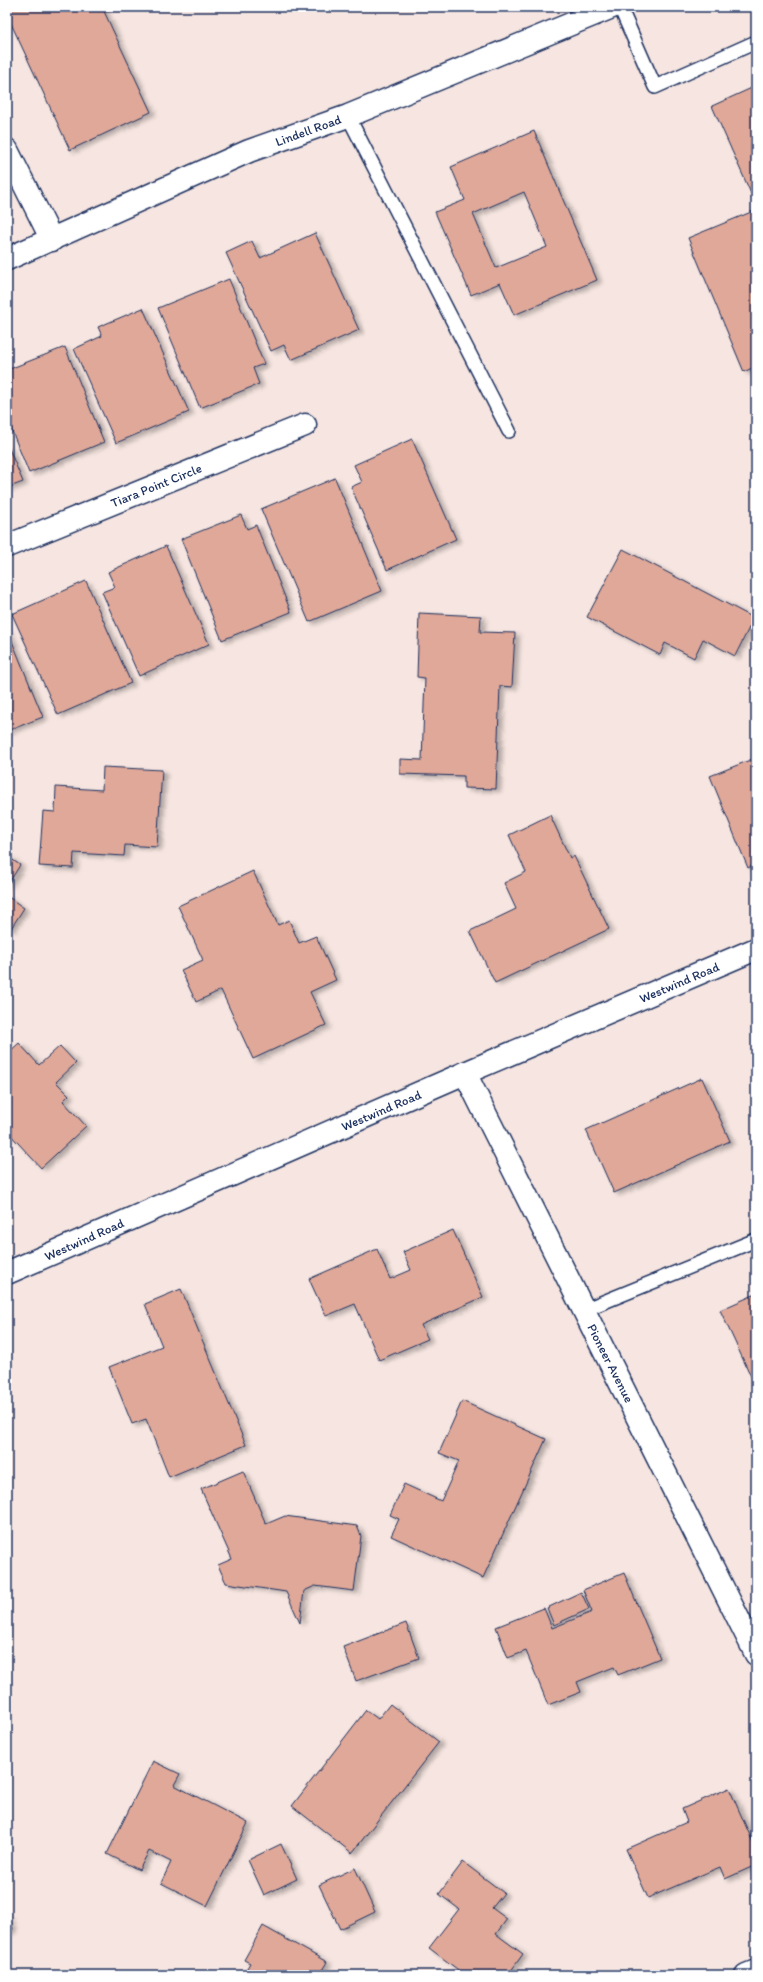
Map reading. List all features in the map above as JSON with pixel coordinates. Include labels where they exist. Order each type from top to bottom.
[{"type":"street","name":"Lindell Road","points":[[7,259],[248,151],[348,116],[612,7]]},
{"type":"street","points":[[7,150],[52,240]]},
{"type":"street","name":"Tiara Point Circle","points":[[7,546],[305,425]]},
{"type":"street","name":"Westwind Road","points":[[7,1273],[465,1073],[756,949]]},
{"type":"street","name":"Pioneer Avenue","points":[[465,1073],[756,1654]]},
{"type":"street","points":[[746,1975],[756,1971]]},
{"type":"lane","points":[[620,7],[654,86],[756,42]]},
{"type":"lane","points":[[348,116],[509,431]]},
{"type":"lane","points":[[584,1310],[756,1240]]},
{"type":"building","points":[[7,7],[102,7],[151,112],[70,150],[7,15]]},
{"type":"building","points":[[756,86],[756,197],[753,198],[712,106]]},
{"type":"building","points":[[534,131],[597,280],[514,315],[500,283],[471,295],[435,212],[465,200],[451,167]],"holes":[[[524,192],[547,247],[496,268],[473,214]]]},
{"type":"building","points":[[756,210],[756,366],[744,372],[688,238]]},
{"type":"building","points":[[315,233],[359,330],[291,360],[284,345],[271,351],[226,253],[252,241],[260,258]]},
{"type":"building","points":[[229,279],[264,364],[253,368],[259,384],[200,408],[158,308]]},
{"type":"building","points":[[143,308],[189,412],[116,443],[74,349],[102,336],[98,327]]},
{"type":"building","points":[[65,347],[104,442],[29,473],[7,419],[7,370]]},
{"type":"building","points":[[412,439],[456,539],[387,570],[351,487],[362,482],[354,465]]},
{"type":"building","points":[[7,444],[23,482],[7,488]]},
{"type":"building","points":[[335,478],[382,591],[309,622],[261,509]]},
{"type":"building","points":[[241,515],[247,529],[256,525],[291,612],[222,640],[181,539]]},
{"type":"building","points":[[166,546],[209,644],[139,676],[102,592],[115,587],[108,572]]},
{"type":"building","points":[[623,549],[754,618],[735,656],[703,639],[694,658],[665,643],[660,655],[587,617]]},
{"type":"building","points":[[86,581],[131,683],[58,715],[12,614]]},
{"type":"building","points":[[419,613],[481,616],[480,632],[515,633],[512,687],[500,686],[496,789],[464,788],[464,776],[400,774],[400,759],[422,760],[425,678],[417,677]]},
{"type":"building","points":[[7,629],[43,717],[7,731]]},
{"type":"building","points":[[755,758],[756,864],[748,868],[710,776]]},
{"type":"building","points":[[103,767],[162,770],[157,847],[125,845],[124,856],[74,853],[73,868],[39,866],[43,811],[55,812],[56,787],[102,790]]},
{"type":"building","points":[[550,815],[570,858],[574,856],[609,929],[495,983],[470,931],[516,909],[504,883],[526,872],[509,835]]},
{"type":"building","points":[[7,856],[20,865],[7,886]]},
{"type":"building","points":[[253,871],[278,925],[289,920],[299,943],[316,936],[336,980],[310,992],[326,1025],[253,1059],[221,990],[196,1002],[181,970],[203,960],[178,906]]},
{"type":"building","points":[[7,896],[24,908],[10,930],[7,927]]},
{"type":"building","points":[[19,1043],[39,1065],[60,1046],[76,1063],[56,1082],[69,1095],[63,1101],[86,1126],[41,1168],[7,1131],[7,1054]]},
{"type":"building","points":[[702,1078],[730,1141],[614,1193],[586,1130]]},
{"type":"building","points":[[453,1230],[483,1297],[421,1325],[428,1339],[379,1360],[355,1304],[326,1316],[309,1279],[377,1249],[390,1279],[411,1270],[403,1252]]},
{"type":"building","points":[[181,1289],[246,1445],[169,1477],[146,1419],[132,1424],[109,1367],[162,1346],[145,1304]]},
{"type":"building","points":[[756,1294],[756,1387],[720,1310]]},
{"type":"building","points":[[462,1401],[546,1439],[483,1578],[391,1536],[399,1519],[390,1515],[404,1484],[441,1501],[459,1461],[439,1453]]},
{"type":"building","points":[[243,1471],[266,1524],[285,1516],[357,1526],[361,1536],[354,1591],[315,1586],[304,1591],[300,1623],[286,1592],[226,1583],[218,1565],[232,1559],[201,1489]]},
{"type":"building","points":[[624,1573],[660,1658],[618,1675],[614,1667],[577,1682],[581,1692],[548,1705],[526,1651],[508,1658],[496,1627],[544,1608],[552,1628],[592,1612],[583,1590]]},
{"type":"building","points":[[581,1592],[589,1609],[554,1625],[547,1608]]},
{"type":"building","points":[[406,1623],[419,1658],[356,1681],[343,1647]]},
{"type":"building","points":[[390,1704],[439,1742],[352,1853],[292,1806],[366,1710],[378,1719]]},
{"type":"building","points":[[153,1761],[180,1774],[174,1785],[248,1823],[207,1906],[161,1883],[171,1862],[149,1851],[139,1870],[107,1854]]},
{"type":"building","points":[[729,1788],[756,1849],[756,1865],[725,1879],[720,1867],[648,1898],[626,1849],[687,1822],[682,1809]]},
{"type":"building","points":[[281,1844],[297,1879],[264,1895],[248,1860]]},
{"type":"building","points":[[463,1862],[504,1893],[492,1908],[507,1919],[496,1934],[523,1954],[508,1975],[465,1975],[429,1948],[459,1909],[439,1894]]},
{"type":"building","points":[[355,1868],[375,1912],[340,1929],[319,1885]]},
{"type":"building","points":[[7,1914],[13,1929],[7,1932]]},
{"type":"building","points":[[263,1926],[327,1962],[319,1975],[243,1975],[250,1963],[244,1960]]}]
